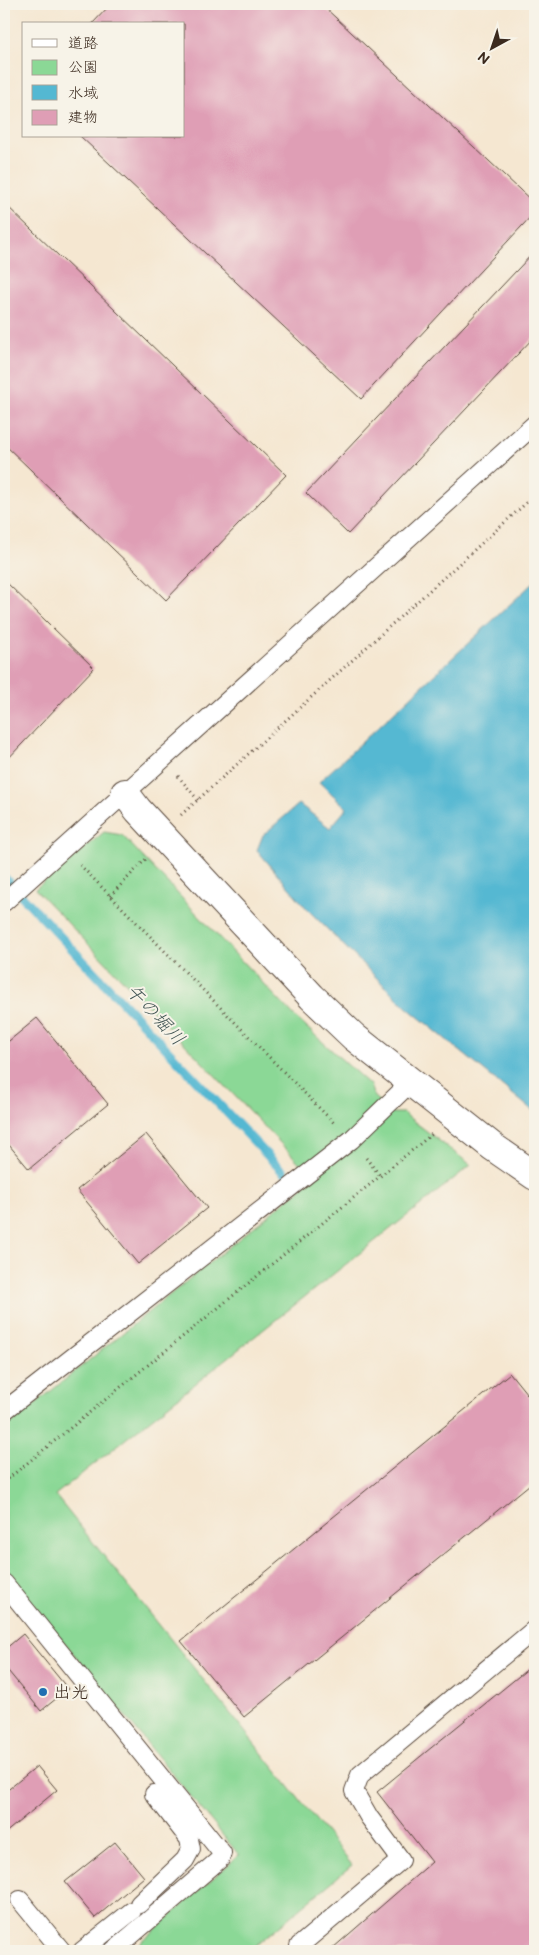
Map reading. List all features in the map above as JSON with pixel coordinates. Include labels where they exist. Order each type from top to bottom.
[{"type":"street","points":[[125,794],[144,817],[312,997],[354,1037],[493,1148],[535,1176]]},
{"type":"lane","points":[[4,902],[535,424]]},
{"type":"lane","points":[[4,1410],[350,1140],[410,1083]]},
{"type":"lane","points":[[4,1583],[222,1853],[220,1859],[113,1951]]},
{"type":"lane","points":[[304,1951],[300,1946],[401,1860],[369,1817],[354,1790],[360,1775],[535,1629]]},
{"type":"lane","points":[[82,1951],[136,1908],[185,1860],[191,1849],[189,1839],[154,1794]]},
{"type":"lane","points":[[20,1900],[62,1951]]},
{"type":"path","points":[[175,821],[535,495]]},
{"type":"path","points":[[172,770],[198,800]]},
{"type":"path","points":[[64,848],[350,1140],[381,1177]]},
{"type":"path","points":[[110,896],[152,854]]},
{"type":"path","points":[[4,1482],[436,1131]]},
{"type":"green space","points":[[104,832],[122,835],[295,1017],[370,1085],[374,1097],[393,1113],[403,1113],[471,1165],[55,1495],[352,1865],[249,1951],[131,1951],[239,1855],[4,1569],[4,1429],[314,1178],[35,889]]},
{"type":"water","points":[[535,581],[535,1111],[405,1006],[308,910],[257,850],[263,835],[299,804],[330,828],[347,808],[319,782]]},
{"type":"building","points":[[111,4],[321,4],[535,204],[535,212],[361,399],[82,138],[185,138],[185,22],[94,22]]},
{"type":"building","points":[[4,203],[286,475],[166,600],[4,444]]},
{"type":"building","points":[[535,251],[535,336],[348,534],[306,493]]},
{"type":"building","points":[[4,580],[94,668],[4,763]]},
{"type":"building","points":[[37,1018],[108,1104],[29,1169],[4,1139],[4,1045]]},
{"type":"building","points":[[146,1134],[207,1208],[138,1264],[77,1190]]},
{"type":"building","points":[[510,1373],[535,1404],[535,1480],[244,1717],[181,1641]]},
{"type":"building","points":[[23,1634],[68,1689],[41,1711],[4,1666],[4,1650]]},
{"type":"building","points":[[535,1663],[535,1951],[335,1951],[333,1948],[432,1862],[377,1792]]},
{"type":"building","points":[[37,1766],[57,1790],[4,1834],[4,1793]]},
{"type":"building","points":[[115,1842],[144,1877],[95,1918],[65,1882]]},
{"type":"waterway","name":"午の堀川","points":[[4,877],[284,1173]]},
{"type":"place","name":"出光","points":[[43,1692]]}]
